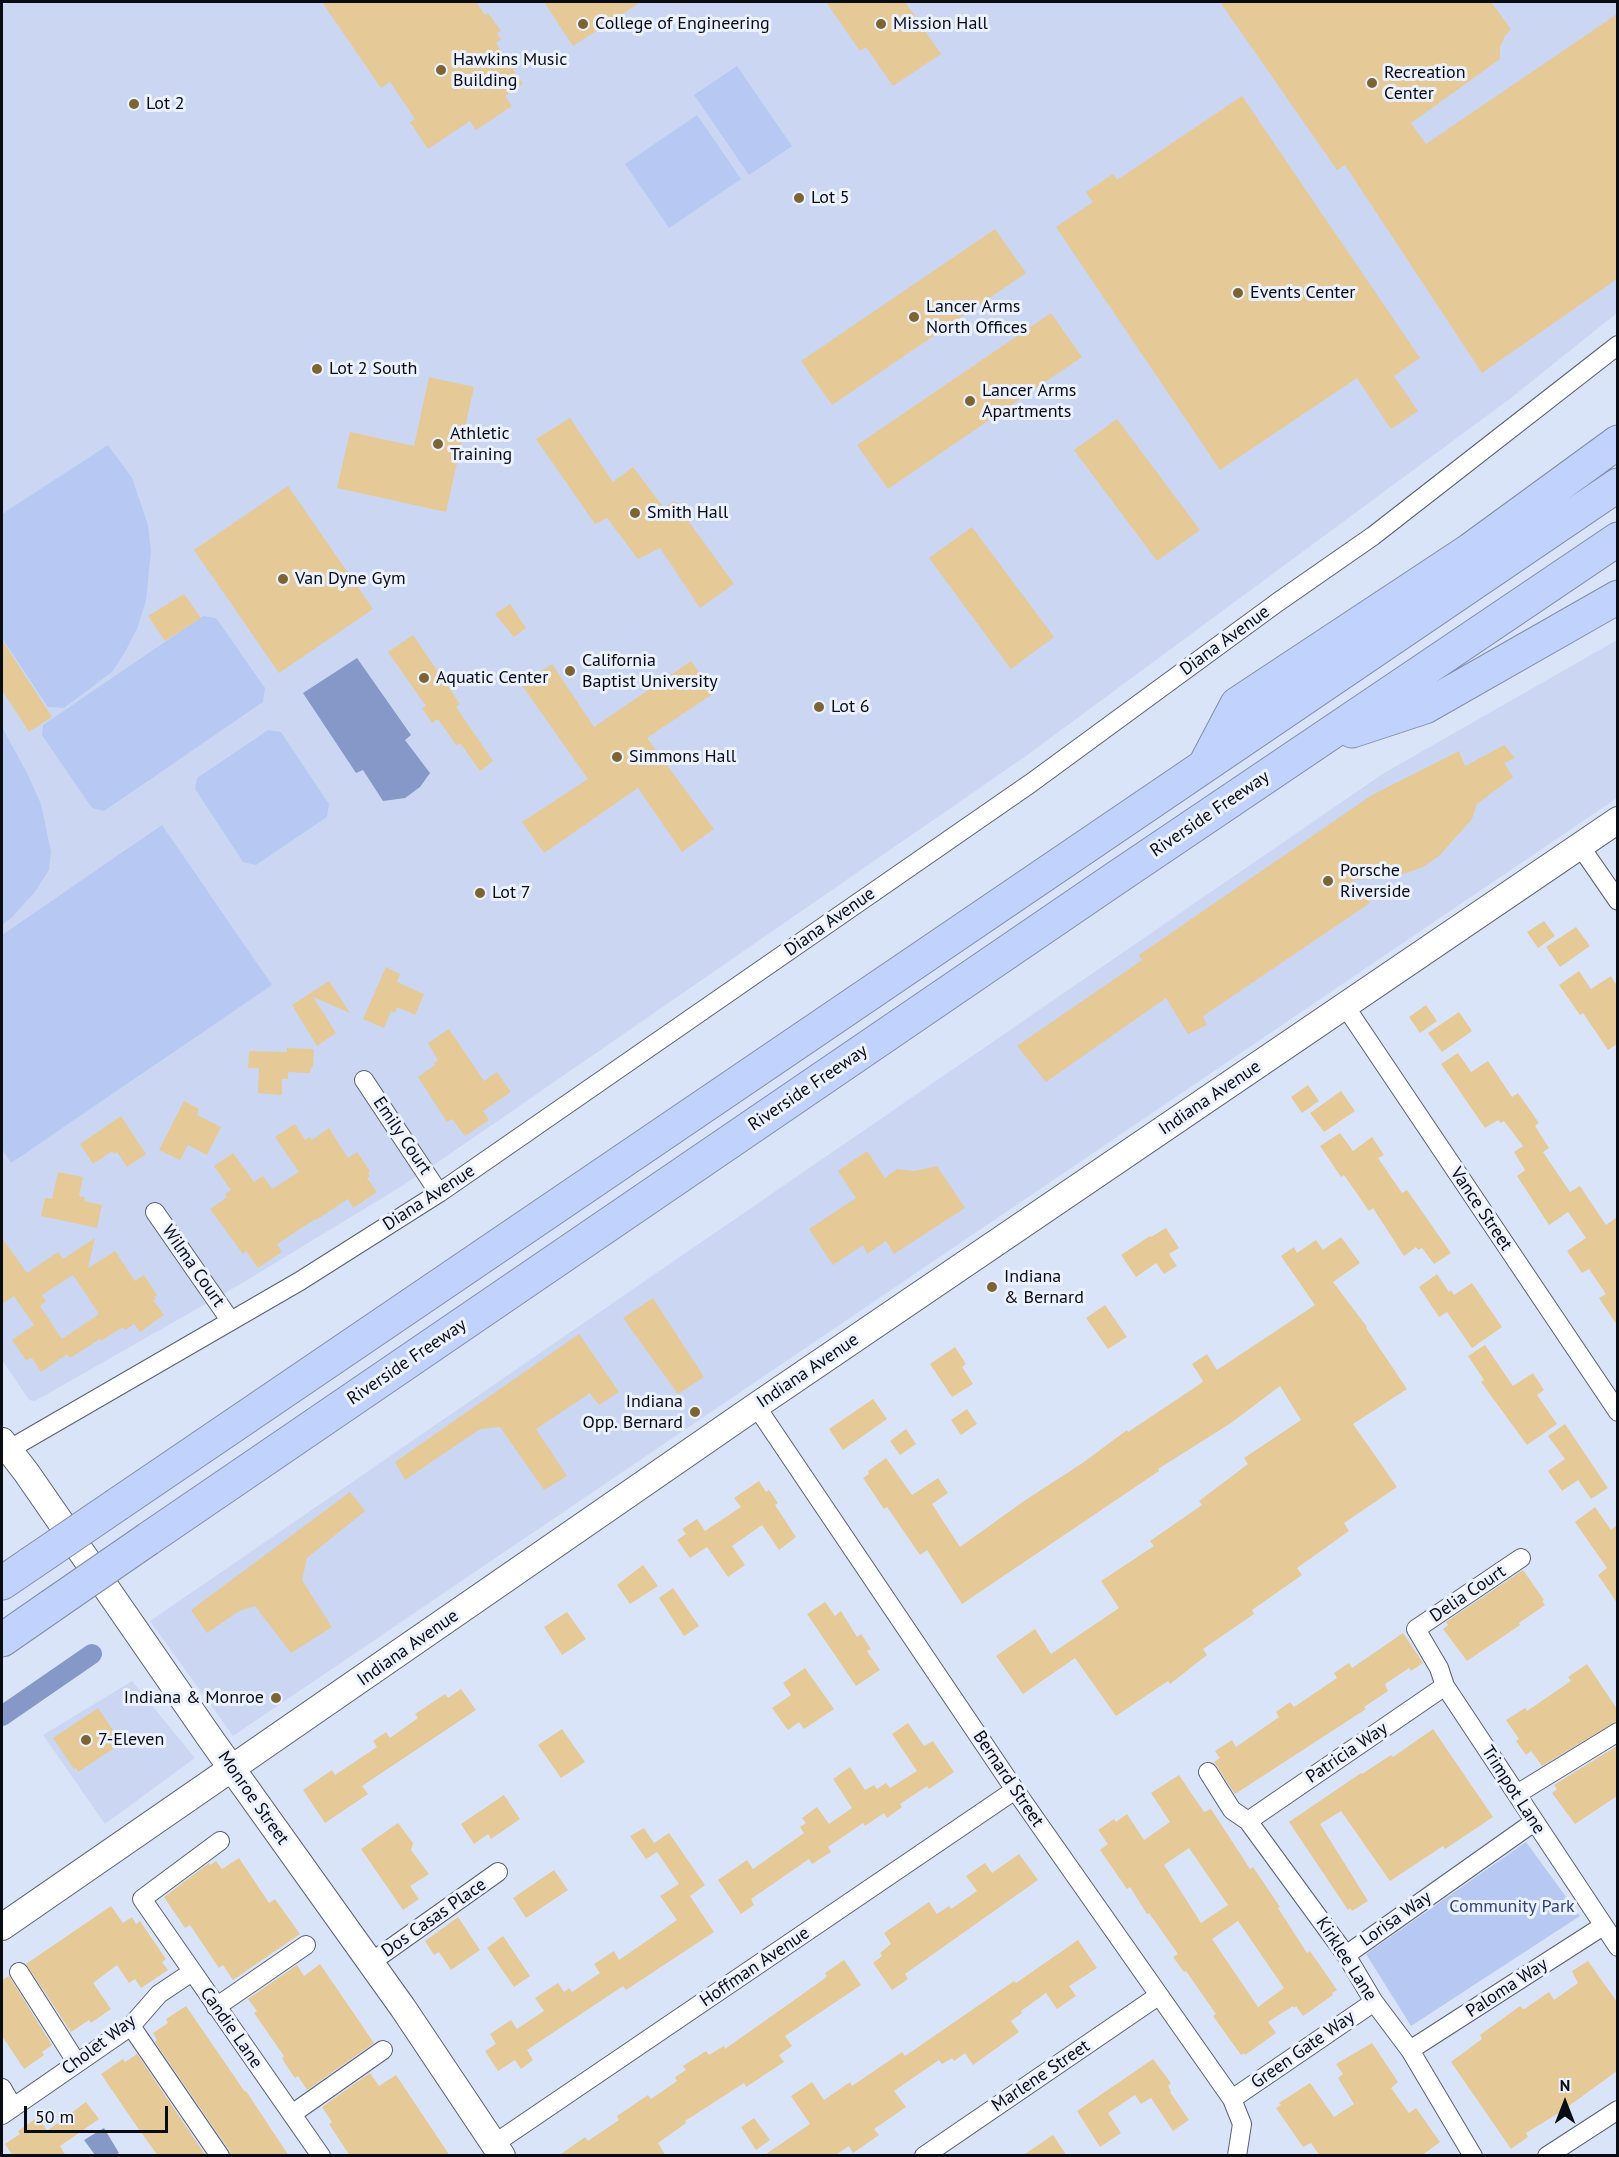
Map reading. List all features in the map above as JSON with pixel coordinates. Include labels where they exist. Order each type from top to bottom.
[{"type":"highway","points":[[1204,765],[1237,704],[1470,550],[1617,442]]},
{"type":"highway","points":[[2,1583],[1617,485]]},
{"type":"highway","name":"Riverside Freeway","points":[[2,1640],[1316,742],[1617,539]]},
{"type":"highway","points":[[1316,742],[1425,707],[1617,597]]},
{"type":"street","name":"Diana Avenue","points":[[5,1445],[300,1281],[439,1193],[1031,783],[1268,609],[1372,536],[1617,345]]},
{"type":"street","name":"Indiana Avenue","points":[[2,1927],[756,1406],[1617,820]]},
{"type":"street","points":[[1580,846],[1617,901]]},
{"type":"street","name":"Vance Street","points":[[1345,1006],[1617,1412]]},
{"type":"street","name":"Emily Court","points":[[364,1080],[439,1193]]},
{"type":"street","name":"Wilma Court","points":[[155,1212],[230,1320]]},
{"type":"street","name":"Bernard Street","points":[[756,1406],[1015,1790],[1232,2099],[1242,2124],[1237,2156]]},
{"type":"street","name":"Monroe Street","points":[[5,1445],[370,1963],[498,2150]]},
{"type":"street","name":"Delia Court","points":[[1416,1629],[1521,1558]]},
{"type":"street","name":"Trimpot Lane","points":[[1416,1629],[1439,1668],[1445,1686],[1617,1947]]},
{"type":"street","name":"Patricia Way","points":[[1248,1821],[1445,1686]]},
{"type":"street","points":[[1517,1794],[1617,1732]]},
{"type":"street","name":"Kirklee Lane","points":[[1208,1772],[1232,1810],[1248,1821],[1346,1954],[1374,2001],[1410,2050],[1470,2154]]},
{"type":"street","name":"Hoffman Avenue","points":[[498,2150],[1015,1790]]},
{"type":"street","name":"Lorisa Way","points":[[1346,1954],[1534,1822]]},
{"type":"street","name":"Candie Lane","points":[[220,1841],[142,1899],[321,2156]]},
{"type":"street","name":"Dos Casas Place","points":[[370,1963],[498,1872]]},
{"type":"street","name":"Paloma Way","points":[[1410,2050],[1603,1926]]},
{"type":"street","points":[[216,2007],[306,1945]]},
{"type":"street","points":[[19,1972],[77,2062]]},
{"type":"street","name":"Cholet Way","points":[[7,2111],[130,2026],[159,1994],[192,1972]]},
{"type":"street","name":"Marlene Street","points":[[924,2156],[1158,1996]]},
{"type":"street","name":"Green Gate Way","points":[[1232,2099],[1374,2001]]},
{"type":"street","points":[[130,2026],[220,2156]]},
{"type":"street","points":[[292,2114],[383,2050]]},
{"type":"street","points":[[2,2088],[7,2111]]},
{"type":"street","points":[[1547,2156],[1617,2110]]},
{"type":"shaded area","name":"California Baptist University","points":[[2,2],[1617,2],[1617,313],[1511,398],[1026,756],[447,1156],[239,1285],[35,1401],[29,1400],[2,1360]]},
{"type":"shaded area","points":[[1617,640],[1617,798],[233,1736],[150,1621],[1384,773]]},
{"type":"shaded area","points":[[357,658],[411,735],[405,740],[430,773],[420,787],[405,798],[383,801],[363,770],[356,773],[303,693]]},
{"type":"shaded area","points":[[132,1681],[195,1758],[105,1824],[43,1735]]},
{"type":"shaded area","points":[[104,2128],[119,2153],[116,2155],[95,2155],[84,2140]]},
{"type":"green space","points":[[737,66],[792,146],[749,175],[694,95]]},
{"type":"green space","points":[[697,115],[741,179],[669,228],[625,164]]},
{"type":"green space","points":[[108,445],[132,478],[148,525],[151,551],[146,601],[137,629],[112,672],[64,708],[48,707],[2,638],[2,514]]},
{"type":"green space","points":[[203,616],[216,618],[265,688],[263,702],[104,811],[92,808],[42,735],[43,725]]},
{"type":"green space","points":[[2,727],[41,804],[51,852],[49,870],[34,893],[2,925]]},
{"type":"green space","points":[[268,730],[281,732],[329,804],[327,817],[256,865],[243,862],[195,789],[197,778]]},
{"type":"green space","points":[[162,825],[272,985],[11,1163],[2,1149],[2,935]]},
{"type":"green space","name":"Community Park","points":[[1526,1842],[1580,1916],[1411,2026],[1366,1954]]},
{"type":"building","name":"Hawkins Music Building","points":[[322,2],[476,2],[485,15],[488,13],[501,31],[497,33],[501,40],[496,43],[523,84],[505,96],[512,106],[476,130],[470,121],[428,149],[410,122],[415,119],[390,82],[381,88]]},
{"type":"building","name":"College of Engineering","points":[[544,2],[641,2],[573,46]]},
{"type":"building","name":"Mission Hall","points":[[826,2],[905,2],[941,54],[893,86],[866,47],[860,51]]},
{"type":"building","points":[[1220,2],[1491,2],[1511,29],[1500,47],[1500,59],[1411,123],[1426,144],[1617,14],[1617,279],[1482,373],[1345,165],[1337,170]]},
{"type":"building","name":"Events Center","points":[[1242,96],[1420,358],[1394,376],[1418,411],[1391,429],[1357,378],[1220,470],[1056,227],[1093,202],[1086,192],[1113,174],[1117,180]]},
{"type":"building","name":"Lancer Arms North Offices","points":[[995,229],[1026,273],[832,405],[801,361]]},
{"type":"building","name":"Lancer Arms Apartments","points":[[1051,313],[1082,357],[888,489],[857,445]]},
{"type":"building","name":"Athletic Training","points":[[429,377],[474,387],[446,512],[337,488],[350,432],[414,446]]},
{"type":"building","name":"Smith Hall","points":[[570,418],[613,482],[633,467],[664,508],[674,501],[734,584],[700,608],[660,548],[638,559],[607,518],[595,524],[536,439]]},
{"type":"building","name":"Lancer Arms Apartments","points":[[1117,419],[1200,530],[1157,561],[1074,450]]},
{"type":"building","name":"Van Dyne Gym","points":[[288,486],[373,609],[279,673],[194,550]]},
{"type":"building","points":[[972,527],[1054,637],[1011,669],[929,558]]},
{"type":"building","points":[[184,594],[201,618],[165,641],[148,616]]},
{"type":"building","points":[[510,604],[526,628],[514,637],[495,614]]},
{"type":"building","name":"Aquatic Center","points":[[413,635],[460,704],[456,707],[493,761],[480,771],[460,743],[457,746],[438,719],[432,723],[422,708],[426,706],[388,652]]},
{"type":"building","points":[[2,640],[52,717],[29,732],[2,690]]},
{"type":"building","name":"Simmons Hall","points":[[691,661],[714,693],[647,738],[714,829],[682,852],[638,788],[544,853],[522,822],[588,779],[521,684],[552,664],[594,727]]},
{"type":"building","points":[[1504,745],[1515,758],[1504,763],[1513,777],[1477,804],[1472,819],[1439,856],[1423,867],[1392,878],[1353,880],[1370,903],[1203,1016],[1207,1025],[1188,1034],[1166,998],[1046,1082],[1017,1046],[1142,960],[1139,955],[1372,795],[1459,751],[1465,766]]},
{"type":"building","points":[[1544,921],[1555,936],[1538,948],[1527,932]]},
{"type":"building","points":[[1576,927],[1590,946],[1560,967],[1546,947]]},
{"type":"building","points":[[386,967],[400,974],[397,982],[424,994],[415,1015],[397,1007],[395,1013],[391,1011],[384,1028],[363,1019]]},
{"type":"building","points":[[1579,971],[1591,989],[1611,976],[1617,986],[1617,1044],[1608,1050],[1583,1013],[1580,1015],[1559,985]]},
{"type":"building","points":[[329,981],[350,1013],[313,997],[336,1033],[317,1046],[292,1005]]},
{"type":"building","points":[[1426,1005],[1437,1021],[1420,1033],[1409,1017]]},
{"type":"building","points":[[1459,1012],[1472,1031],[1442,1052],[1428,1033]]},
{"type":"building","points":[[449,1029],[484,1081],[497,1072],[511,1092],[483,1111],[489,1120],[465,1136],[452,1119],[447,1122],[418,1077],[435,1065],[434,1063],[438,1060],[428,1043]]},
{"type":"building","points":[[287,1048],[314,1049],[313,1067],[310,1073],[288,1072],[288,1079],[282,1079],[282,1095],[258,1093],[259,1068],[248,1068],[249,1051],[287,1052]]},
{"type":"building","points":[[1458,1053],[1471,1072],[1488,1061],[1512,1097],[1518,1093],[1539,1123],[1535,1126],[1549,1148],[1543,1152],[1570,1192],[1580,1186],[1606,1225],[1617,1217],[1617,1325],[1599,1298],[1606,1294],[1589,1269],[1582,1273],[1567,1251],[1586,1238],[1568,1212],[1549,1225],[1517,1176],[1525,1170],[1514,1152],[1523,1146],[1504,1121],[1501,1123],[1498,1120],[1485,1128],[1441,1064]]},
{"type":"building","points":[[1308,1085],[1319,1101],[1302,1113],[1291,1097]]},
{"type":"building","points":[[1341,1091],[1355,1111],[1324,1132],[1310,1113]]},
{"type":"building","points":[[184,1101],[199,1109],[197,1115],[221,1127],[207,1155],[188,1145],[180,1160],[159,1150]]},
{"type":"building","points":[[121,1116],[146,1154],[127,1167],[117,1152],[114,1154],[112,1151],[93,1164],[80,1144]]},
{"type":"building","points":[[295,1124],[305,1140],[309,1137],[312,1140],[329,1128],[348,1158],[357,1152],[370,1171],[368,1173],[370,1176],[367,1178],[377,1192],[353,1208],[348,1199],[315,1219],[277,1244],[282,1252],[258,1268],[246,1251],[243,1254],[210,1209],[227,1197],[225,1194],[231,1190],[214,1166],[233,1153],[254,1182],[263,1176],[272,1189],[299,1172],[275,1137]]},
{"type":"building","points":[[1340,1133],[1353,1151],[1372,1137],[1384,1155],[1378,1158],[1402,1193],[1407,1190],[1451,1253],[1434,1264],[1422,1248],[1418,1250],[1416,1247],[1404,1256],[1373,1208],[1369,1211],[1344,1175],[1341,1177],[1320,1146]]},
{"type":"building","points":[[867,1151],[885,1178],[897,1169],[914,1171],[937,1166],[965,1208],[894,1254],[886,1241],[867,1254],[863,1245],[833,1265],[809,1229],[856,1198],[838,1171]]},
{"type":"building","points":[[58,1172],[83,1177],[79,1196],[85,1197],[84,1201],[102,1205],[97,1228],[41,1216],[45,1198],[52,1199]]},
{"type":"building","points":[[1166,1228],[1179,1248],[1169,1254],[1177,1266],[1164,1274],[1156,1263],[1136,1277],[1121,1255]]},
{"type":"building","points":[[1341,1237],[1360,1263],[1333,1282],[1367,1327],[1407,1389],[1353,1424],[1397,1487],[1344,1523],[1349,1531],[1297,1568],[1302,1575],[1252,1610],[1254,1614],[1203,1649],[1207,1655],[1170,1684],[1168,1681],[1116,1716],[1075,1658],[1023,1694],[996,1656],[1035,1629],[1051,1654],[1119,1608],[1101,1581],[1154,1546],[1150,1541],[1202,1505],[1199,1501],[1248,1464],[1244,1458],[1301,1420],[1280,1386],[1231,1423],[1158,1469],[1159,1471],[962,1604],[927,1550],[920,1555],[887,1507],[884,1509],[863,1478],[869,1474],[868,1471],[886,1458],[912,1495],[938,1478],[948,1493],[932,1504],[960,1547],[1127,1430],[1128,1432],[1200,1384],[1203,1381],[1192,1364],[1207,1354],[1217,1370],[1315,1305],[1281,1256],[1294,1247],[1297,1253],[1316,1240],[1323,1250]]},
{"type":"building","points":[[2,1238],[27,1273],[58,1252],[63,1259],[95,1238],[88,1268],[115,1251],[135,1281],[144,1275],[157,1295],[153,1300],[164,1315],[140,1332],[134,1324],[125,1330],[123,1327],[70,1358],[67,1354],[41,1372],[32,1358],[26,1360],[12,1340],[34,1325],[14,1296],[2,1304]],"holes":[[[73,1275],[99,1314],[62,1339],[40,1306],[46,1301],[42,1295]]]},
{"type":"building","points":[[1437,1274],[1449,1292],[1451,1290],[1454,1295],[1472,1283],[1502,1327],[1472,1348],[1447,1312],[1439,1317],[1419,1287]]},
{"type":"building","points":[[653,1298],[704,1377],[678,1394],[623,1318]]},
{"type":"building","points":[[1105,1305],[1127,1337],[1108,1349],[1086,1318]]},
{"type":"building","points":[[579,1334],[619,1392],[599,1405],[590,1393],[536,1429],[567,1476],[544,1490],[500,1427],[480,1429],[405,1480],[395,1462]]},
{"type":"building","points":[[1485,1345],[1513,1386],[1533,1373],[1544,1390],[1537,1395],[1557,1424],[1527,1445],[1481,1382],[1484,1380],[1468,1356]]},
{"type":"building","points":[[955,1347],[966,1364],[962,1367],[973,1384],[952,1397],[930,1364]]},
{"type":"building","points":[[873,1399],[887,1419],[843,1450],[829,1429]]},
{"type":"building","points":[[967,1409],[977,1424],[961,1435],[951,1420]]},
{"type":"building","points":[[1565,1424],[1608,1488],[1591,1499],[1578,1480],[1562,1491],[1548,1471],[1565,1459],[1548,1436]]},
{"type":"building","points":[[906,1429],[916,1444],[900,1455],[890,1441]]},
{"type":"building","points":[[759,1481],[766,1492],[769,1490],[778,1503],[775,1505],[796,1537],[779,1550],[762,1525],[732,1546],[745,1565],[728,1577],[707,1547],[690,1558],[677,1540],[686,1534],[682,1529],[697,1519],[705,1531],[741,1507],[734,1498]]},
{"type":"building","points":[[350,1492],[365,1511],[307,1558],[302,1580],[332,1627],[291,1653],[255,1606],[239,1611],[207,1633],[191,1610]]},
{"type":"building","points":[[1595,1507],[1611,1530],[1617,1525],[1617,1603],[1598,1575],[1607,1568],[1575,1522]]},
{"type":"building","points":[[643,1565],[658,1586],[630,1604],[617,1585]]},
{"type":"building","points":[[1523,1570],[1544,1600],[1542,1601],[1545,1605],[1467,1661],[1443,1629],[1448,1625],[1446,1622]]},
{"type":"building","points":[[673,1588],[699,1626],[684,1636],[659,1598]]},
{"type":"building","points":[[825,1602],[835,1616],[841,1611],[857,1637],[861,1634],[871,1649],[867,1651],[880,1670],[856,1686],[807,1614]]},
{"type":"building","points":[[567,1612],[586,1639],[562,1655],[544,1627]]},
{"type":"building","points":[[1403,1633],[1423,1663],[1411,1671],[1409,1668],[1385,1684],[1388,1691],[1364,1707],[1366,1709],[1235,1794],[1214,1762],[1220,1758],[1215,1751],[1232,1740],[1236,1747],[1279,1717],[1276,1712],[1290,1702],[1294,1707],[1337,1678],[1334,1673],[1349,1663],[1352,1668]]},
{"type":"building","points":[[1587,1664],[1617,1709],[1617,1721],[1542,1766],[1531,1751],[1526,1755],[1516,1741],[1519,1739],[1506,1720],[1525,1708],[1527,1711],[1571,1681],[1568,1677]]},
{"type":"building","points":[[805,1668],[834,1709],[804,1729],[799,1722],[788,1730],[772,1708],[791,1695],[783,1683]]},
{"type":"building","points":[[461,1689],[476,1710],[362,1786],[368,1794],[325,1823],[303,1790],[332,1770],[335,1775],[377,1747],[373,1741],[386,1732],[390,1738],[418,1718],[415,1714],[445,1694],[448,1698]]},
{"type":"building","name":"7-Eleven","points":[[98,1708],[120,1744],[78,1772],[53,1738]]},
{"type":"building","points":[[908,1723],[924,1746],[933,1741],[954,1772],[929,1789],[927,1786],[900,1804],[902,1807],[887,1818],[884,1813],[865,1826],[863,1823],[828,1847],[831,1852],[812,1864],[809,1859],[751,1899],[754,1905],[741,1914],[718,1880],[747,1860],[753,1869],[804,1833],[800,1827],[806,1823],[802,1818],[817,1807],[829,1824],[852,1808],[833,1779],[850,1767],[865,1790],[874,1785],[877,1789],[886,1783],[890,1788],[917,1771],[892,1734]]},
{"type":"building","points":[[562,1729],[585,1762],[561,1778],[538,1745]]},
{"type":"building","points":[[1433,1729],[1493,1817],[1445,1849],[1443,1846],[1390,1881],[1341,1811],[1320,1824],[1368,1901],[1352,1911],[1350,1908],[1348,1910],[1289,1822],[1361,1773],[1391,1755],[1393,1757]]},
{"type":"building","points":[[1617,1746],[1617,1796],[1575,1824],[1552,1793],[1557,1789],[1554,1785]]},
{"type":"building","points":[[1179,1775],[1204,1812],[1211,1809],[1250,1869],[1253,1867],[1280,1907],[1278,1908],[1307,1953],[1310,1951],[1337,1990],[1303,2016],[1296,2006],[1294,2008],[1293,2006],[1268,2022],[1276,2033],[1245,2055],[1244,2053],[1241,2055],[1213,2016],[1216,2014],[1186,1971],[1184,1972],[1173,1957],[1178,1954],[1149,1913],[1147,1914],[1130,1887],[1127,1889],[1100,1850],[1108,1844],[1098,1830],[1114,1819],[1116,1822],[1127,1814],[1144,1840],[1170,1822],[1151,1793]],"holes":[[[1189,1848],[1228,1905],[1201,1923],[1164,1865]],[[1238,1921],[1284,1988],[1258,2007],[1212,1939]]]},
{"type":"building","points":[[504,1795],[520,1819],[491,1839],[488,1834],[474,1844],[461,1824]]},
{"type":"building","points":[[398,1823],[413,1843],[411,1850],[429,1874],[410,1886],[419,1899],[403,1910],[361,1849]]},
{"type":"building","points":[[644,1828],[654,1843],[669,1833],[705,1885],[690,1896],[714,1932],[626,1990],[623,1986],[527,2050],[533,2060],[521,2069],[515,2060],[498,2071],[485,2051],[496,2044],[490,2034],[511,2020],[517,2029],[544,2011],[535,1998],[558,1983],[564,1992],[569,1988],[572,1992],[600,1973],[594,1964],[614,1951],[619,1960],[677,1920],[660,1896],[679,1884],[657,1852],[646,1859],[630,1836]]},
{"type":"building","points":[[1019,1854],[1038,1880],[905,1974],[908,1979],[892,1990],[873,1963],[891,1944],[884,1933],[929,1902],[937,1914],[949,1906],[951,1909],[977,1891],[966,1876],[985,1863],[992,1873]]},
{"type":"building","points":[[239,1858],[269,1903],[275,1899],[300,1934],[233,1980],[223,1965],[219,1968],[190,1925],[185,1928],[164,1897],[209,1863],[210,1865],[216,1861],[222,1869]]},
{"type":"building","points":[[554,1870],[568,1890],[526,1918],[513,1898]]},
{"type":"building","points":[[111,1906],[123,1923],[132,1917],[136,1924],[140,1921],[166,1959],[162,1962],[168,1970],[141,1988],[135,1979],[129,1983],[117,1965],[93,1983],[111,2009],[91,2023],[89,2020],[71,2032],[26,1964]]},
{"type":"building","points":[[458,1917],[480,1950],[451,1970],[439,1952],[434,1955],[425,1941]]},
{"type":"building","points":[[503,1936],[530,1976],[514,1987],[487,1948]]},
{"type":"building","points":[[1078,1940],[1097,1968],[1069,1986],[1076,1996],[1057,2009],[1046,1993],[1011,2021],[1019,2032],[973,2065],[965,2053],[954,2061],[952,2058],[942,2064],[939,2060],[894,2091],[906,2107],[874,2129],[879,2135],[853,2153],[849,2146],[834,2156],[763,2156],[810,2124],[791,2096],[812,2082],[824,2100],[850,2082],[852,2086],[902,2052],[905,2056]]},
{"type":"building","points":[[844,1960],[861,1985],[785,2036],[792,2046],[779,2055],[784,2062],[746,2087],[744,2083],[685,2121],[686,2123],[658,2143],[666,2156],[558,2156],[585,2137],[588,2141],[619,2120],[617,2116],[648,2095],[651,2099],[677,2081],[675,2077],[686,2070],[683,2066],[706,2051],[709,2055],[724,2046],[725,2049],[824,1979],[827,1976],[825,1973]]},
{"type":"building","points":[[1588,1961],[1617,2002],[1617,2071],[1562,2111],[1526,2133],[1528,2137],[1511,2149],[1451,2062],[1482,2039],[1480,2035],[1520,2006],[1523,2009],[1526,2008],[1549,1992],[1554,2000],[1578,1983],[1572,1971]]},
{"type":"building","points":[[320,1964],[374,2043],[307,2090],[298,2076],[295,2078],[286,2065],[282,2058],[284,2056],[254,2013],[257,2011],[248,1999],[297,1965],[304,1976]]},
{"type":"building","points":[[9,1976],[52,2045],[42,2052],[44,2055],[24,2069],[2,2036],[2,1980]]},
{"type":"building","points":[[186,2006],[289,2156],[231,2156],[155,2042],[157,2040],[153,2033],[168,2023],[166,2019]]},
{"type":"building","points":[[1372,2043],[1398,2082],[1391,2088],[1409,2113],[1416,2108],[1440,2142],[1421,2156],[1320,2156],[1311,2143],[1303,2147],[1276,2108],[1281,2105],[1279,2103],[1310,2083],[1334,2117],[1354,2104],[1338,2078],[1343,2074],[1336,2064]]},
{"type":"building","points":[[137,2054],[206,2156],[158,2156],[101,2074],[123,2059],[125,2062]]},
{"type":"building","points":[[1153,2059],[1171,2083],[1168,2086],[1170,2092],[1189,2120],[1173,2131],[1151,2098],[1141,2104],[1135,2095],[1108,2113],[1121,2133],[1100,2147],[1077,2111]]},
{"type":"building","points":[[370,2073],[379,2086],[396,2075],[450,2156],[350,2156],[329,2124],[332,2122],[322,2107]]},
{"type":"building","points":[[86,2102],[99,2119],[60,2146],[66,2156],[13,2156],[5,2144],[20,2134],[18,2131],[38,2117],[47,2131]]},
{"type":"building","points":[[754,2118],[770,2140],[756,2150],[741,2127]]},
{"type":"building","points":[[1053,2135],[1067,2156],[1022,2156]]},
{"type":"waterway","points":[[2,1716],[92,1654]]},
{"type":"place","name":"College of Engineering","points":[[583,24]]},
{"type":"place","name":"Mission Hall","points":[[881,24]]},
{"type":"place","name":"Hawkins Music Building","points":[[441,70]]},
{"type":"place","name":"Recreation Center","points":[[1372,83]]},
{"type":"place","name":"Lot 2","points":[[134,104]]},
{"type":"place","name":"Lot 5","points":[[799,198]]},
{"type":"place","name":"Events Center","points":[[1238,293]]},
{"type":"place","name":"Lancer Arms North Offices","points":[[914,317]]},
{"type":"place","name":"Lot 2 South","points":[[317,369]]},
{"type":"place","name":"Lancer Arms Apartments","points":[[970,401]]},
{"type":"place","name":"Athletic Training","points":[[438,444]]},
{"type":"place","name":"Smith Hall","points":[[635,513]]},
{"type":"place","name":"Van Dyne Gym","points":[[283,579]]},
{"type":"place","name":"California Baptist University","points":[[570,671]]},
{"type":"place","name":"Aquatic Center","points":[[424,678]]},
{"type":"place","name":"Lot 6","points":[[819,707]]},
{"type":"place","name":"Simmons Hall","points":[[617,757]]},
{"type":"place","name":"Porsche Riverside","points":[[1328,881]]},
{"type":"place","name":"Lot 7","points":[[480,893]]},
{"type":"place","name":"Indiana & Bernard","points":[[992,1287]]},
{"type":"place","name":"Indiana Opp. Bernard","points":[[695,1412]]},
{"type":"place","name":"Indiana & Monroe","points":[[276,1698]]},
{"type":"place","name":"7-Eleven","points":[[86,1740]]}]
